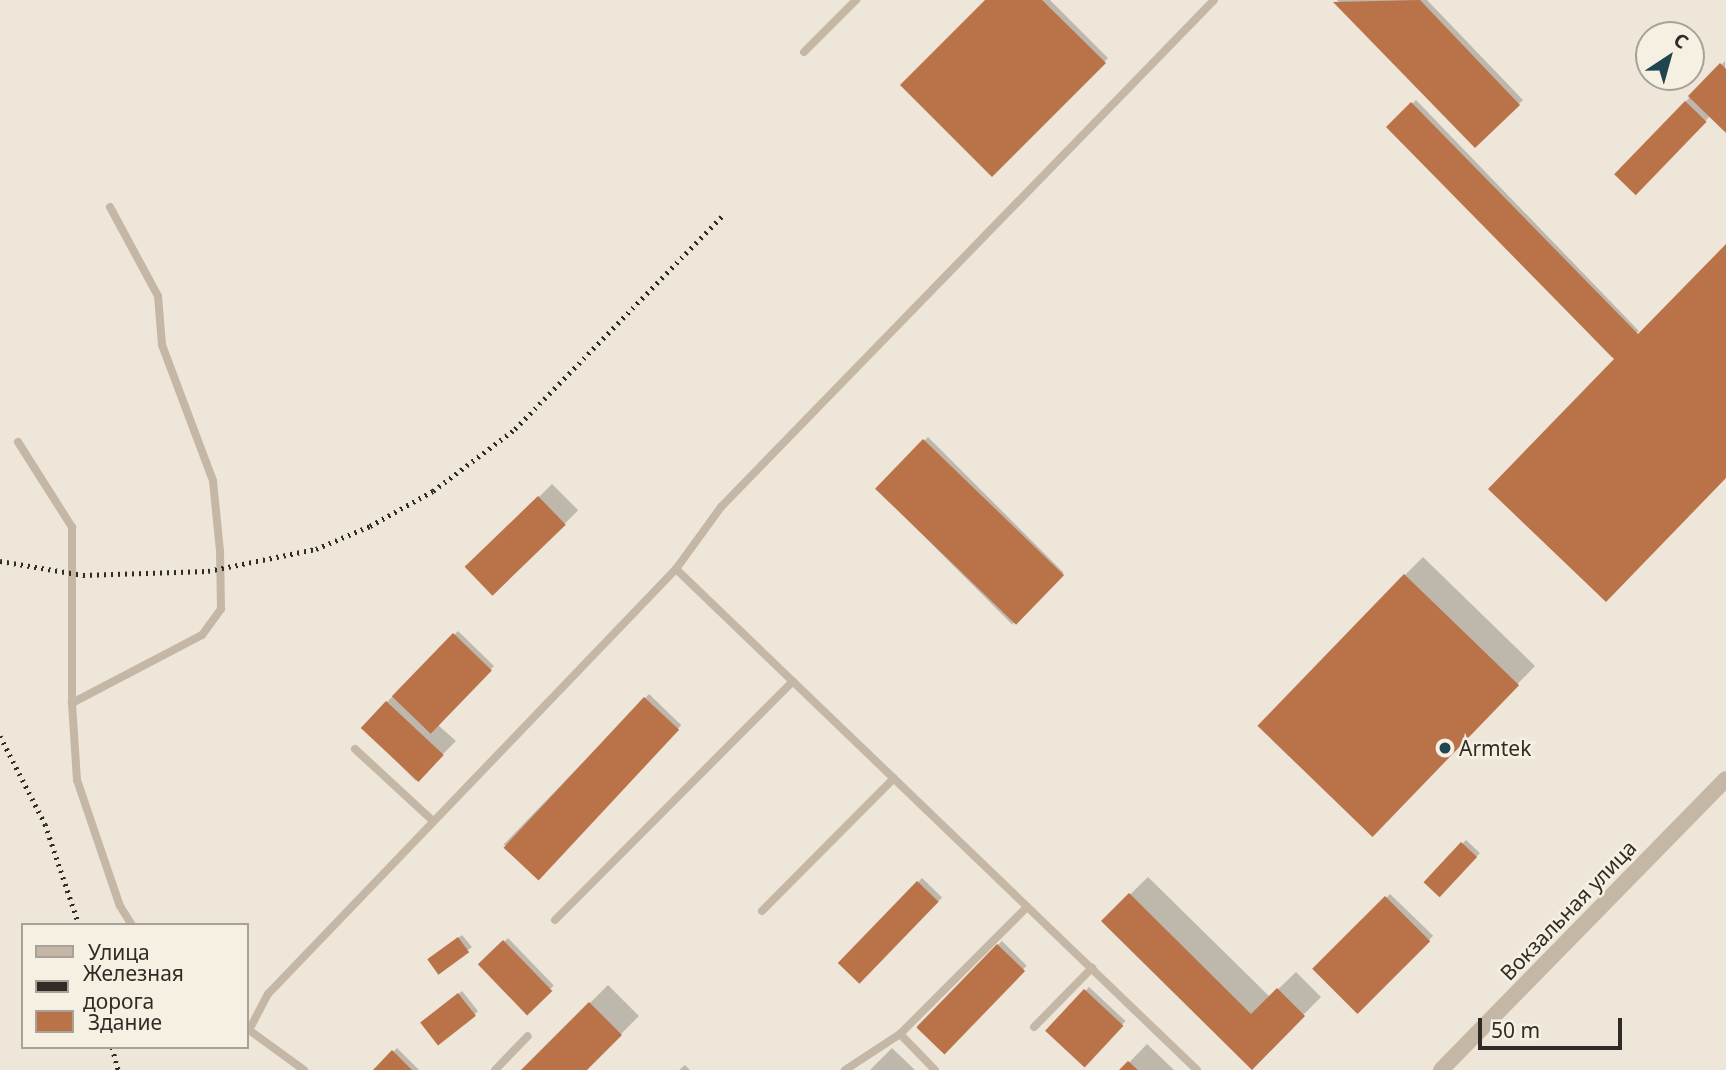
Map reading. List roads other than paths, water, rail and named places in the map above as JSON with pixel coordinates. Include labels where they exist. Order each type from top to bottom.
[{"type":"street","name":"Вокзальная улица","points":[[1441,1070],[1726,779]]},
{"type":"lane","points":[[804,52],[856,0]]},
{"type":"lane","points":[[304,1070],[248,1029],[268,993],[676,569],[721,508],[1214,0]]},
{"type":"lane","points":[[72,704],[202,635],[221,609],[212,481],[162,345],[158,296],[110,207]]},
{"type":"lane","points":[[18,442],[72,527],[72,704],[77,780],[120,906],[131,923]]},
{"type":"lane","points":[[676,569],[1197,1070]]},
{"type":"lane","points":[[555,920],[793,681]]},
{"type":"lane","points":[[355,749],[433,821]]},
{"type":"lane","points":[[762,911],[894,778]]},
{"type":"lane","points":[[845,1070],[900,1034],[1027,906]]},
{"type":"lane","points":[[1034,1027],[1091,968]]},
{"type":"lane","points":[[900,1034],[935,1070]]},
{"type":"lane","points":[[495,1070],[528,1036]]},
{"type":"railway","points":[[0,561],[83,575],[208,571],[316,549],[370,526],[433,491],[515,429],[724,214]]},
{"type":"railway","points":[[0,736],[45,824],[78,923]]},
{"type":"railway","points":[[113,1049],[118,1070]]},
{"type":"place","name":"Armtek","points":[[1445,748]]}]
